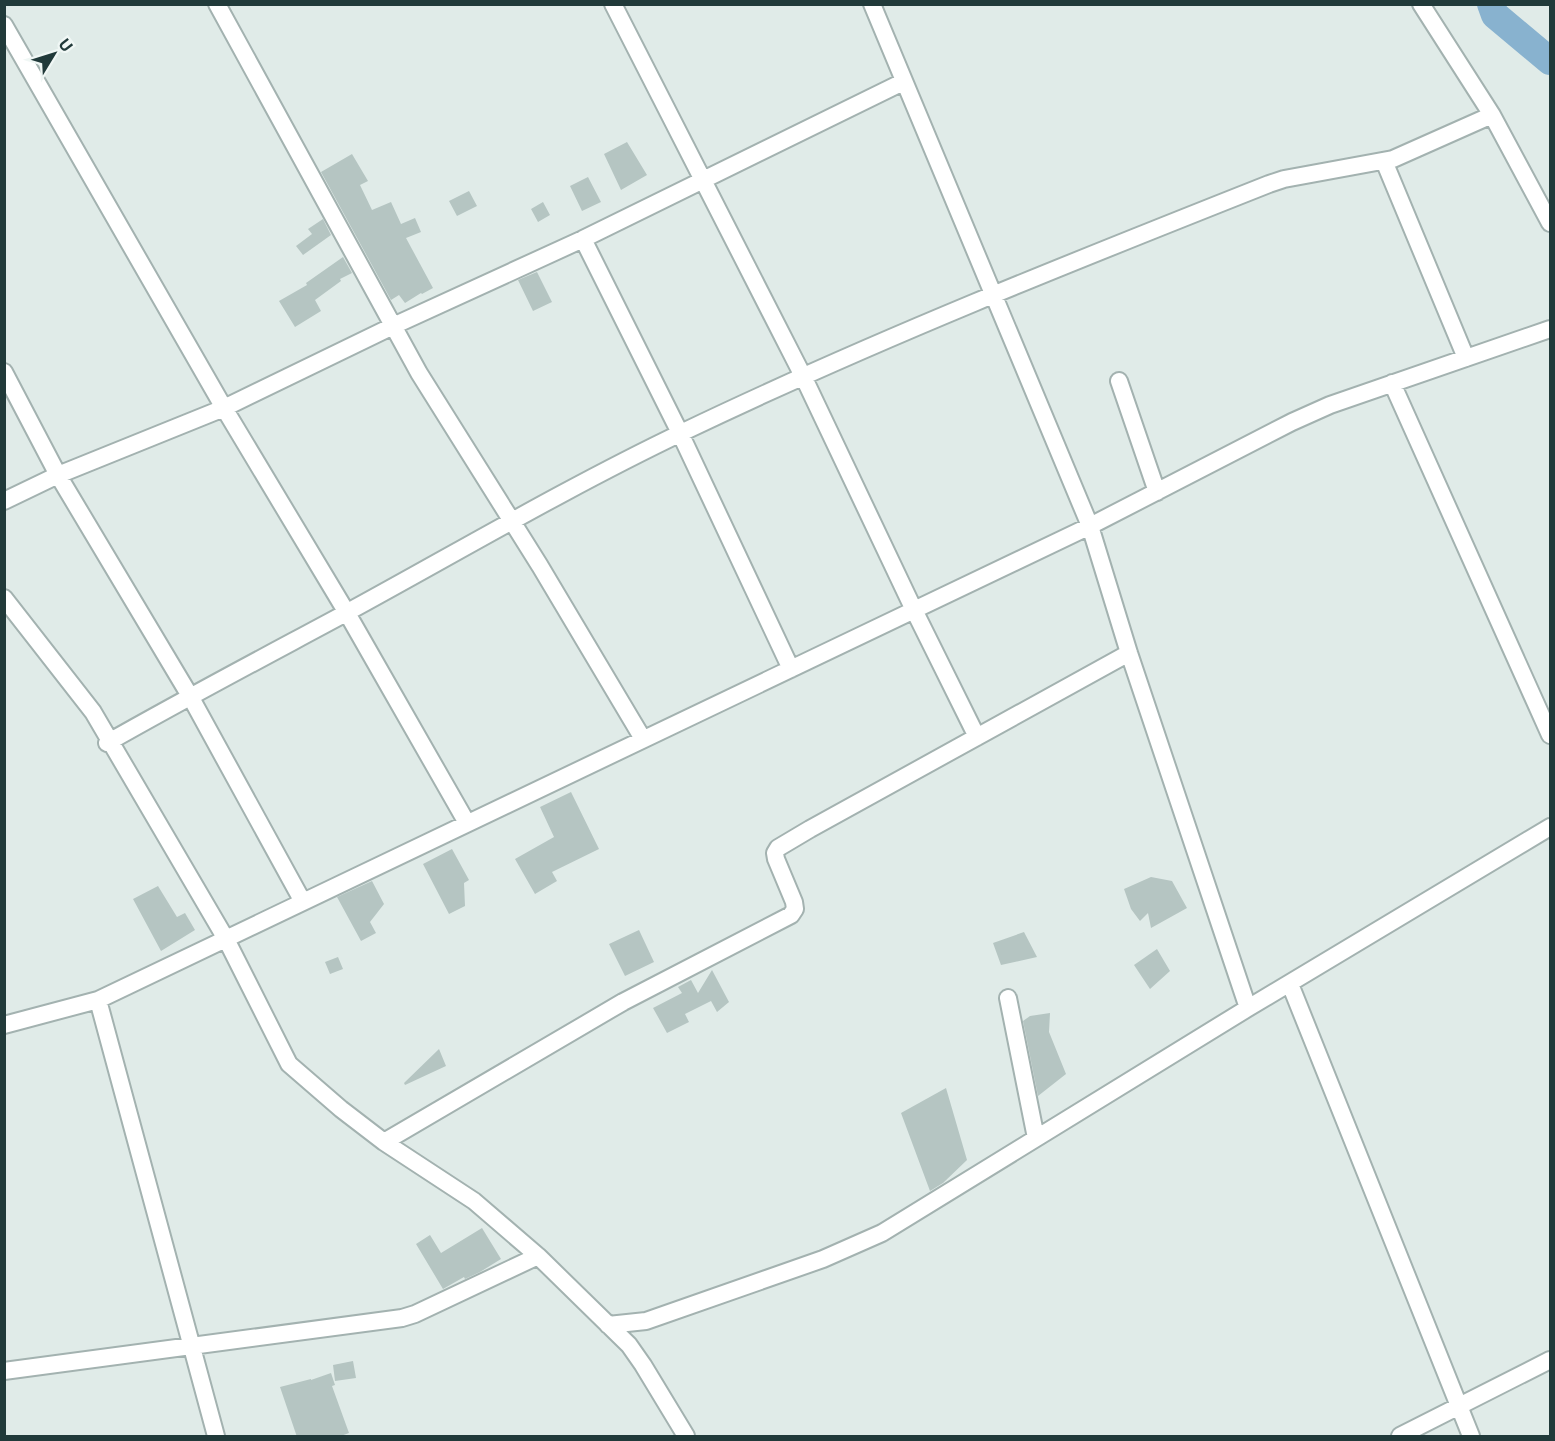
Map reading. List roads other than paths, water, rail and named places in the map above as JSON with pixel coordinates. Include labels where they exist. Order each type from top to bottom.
[{"type":"street","points":[[217,4],[419,373],[512,520],[643,739]]},
{"type":"street","points":[[613,4],[803,375],[914,610],[977,736]]},
{"type":"street","points":[[872,4],[1090,526],[1129,653],[1248,1008]]},
{"type":"street","points":[[1421,4],[1492,115],[1551,223]]},
{"type":"street","points":[[4,25],[224,408],[347,613],[468,823]]},
{"type":"street","points":[[4,501],[58,475],[224,408],[393,326],[583,239],[903,82]]},
{"type":"street","points":[[108,742],[347,613],[512,520],[680,433],[803,375],[993,293],[1269,184],[1284,179],[1402,156],[1492,115]]},
{"type":"street","points":[[1384,161],[1467,358]]},
{"type":"street","points":[[583,239],[680,433],[790,669]]},
{"type":"street","points":[[4,1025],[98,1000],[1090,526],[1292,422],[1330,405],[1551,329]]},
{"type":"street","points":[[4,372],[58,475],[190,696],[303,902]]},
{"type":"street","points":[[1119,381],[1157,492]]},
{"type":"street","points":[[1392,383],[1551,735]]},
{"type":"street","points":[[4,598],[93,712],[108,742],[226,939],[289,1064],[308,1082],[384,1142],[474,1201],[538,1256],[629,1345],[686,1437]]},
{"type":"street","points":[[384,1142],[623,1002],[791,915],[795,909],[794,902],[776,860],[775,853],[778,848],[1129,653]]},
{"type":"street","points":[[608,1325],[646,1321],[823,1259],[882,1233],[1248,1008],[1551,827]]},
{"type":"street","points":[[1290,984],[1471,1437]]},
{"type":"street","points":[[1008,998],[1036,1138]]},
{"type":"street","points":[[98,1000],[216,1437]]},
{"type":"street","points":[[4,1371],[402,1318],[538,1256]]},
{"type":"street","points":[[1400,1437],[1551,1360]]},
{"type":"waterway","points":[[1491,4],[1495,15],[1550,61]]}]
